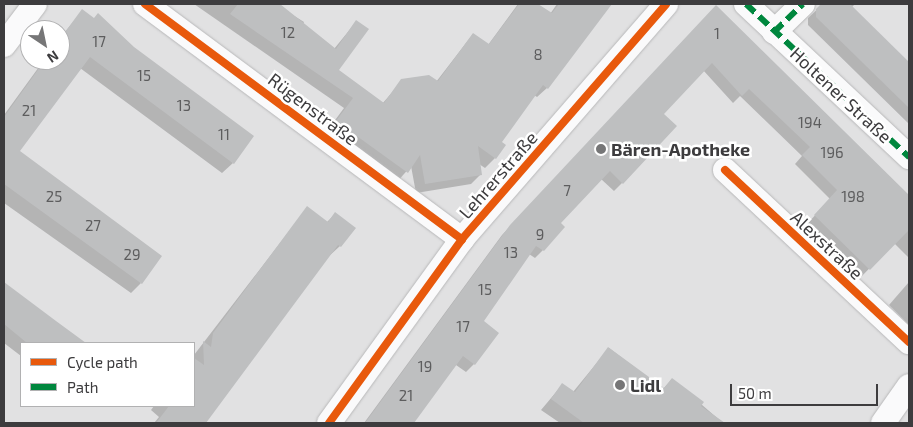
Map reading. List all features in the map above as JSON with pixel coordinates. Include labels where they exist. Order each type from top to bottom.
[{"type":"street","points":[[4,45],[35,4]]},
{"type":"street","name":"Rügenstraße","points":[[145,4],[462,239]]},
{"type":"street","name":"Lehrerstraße","points":[[329,423],[462,239],[666,4]]},
{"type":"street","name":"Holtener Straße","points":[[746,4],[909,157]]},
{"type":"street","name":"Holtener Straße","points":[[774,32],[803,4]]},
{"type":"street","name":"Alexstraße","points":[[725,170],[909,342]]},
{"type":"street","points":[[883,423],[909,386]]},
{"type":"building","points":[[238,4],[280,4],[336,49],[356,20],[369,29],[339,70],[384,103],[401,79],[429,75],[438,81],[473,33],[489,44],[519,4],[538,4],[552,13],[559,4],[612,4],[548,89],[543,85],[502,142],[506,145],[496,159],[478,146],[482,175],[425,184],[420,155],[408,173],[336,121],[353,98],[230,14]]},
{"type":"building","points":[[821,4],[850,4],[909,62],[909,108],[816,17],[816,9]]},
{"type":"building","points":[[716,5],[909,195],[909,230],[870,270],[814,215],[837,190],[802,155],[810,147],[749,89],[742,96],[712,63],[664,114],[677,126],[623,184],[610,171],[561,223],[565,227],[544,251],[536,246],[484,321],[499,333],[475,365],[463,356],[414,423],[365,423],[510,225]]},
{"type":"building","points":[[82,9],[94,18],[98,13],[134,47],[254,136],[234,164],[90,57],[20,151],[162,256],[142,284],[4,184],[4,117],[38,70],[70,70],[70,25]]},
{"type":"building","points":[[307,206],[328,222],[335,212],[356,228],[341,247],[338,245],[206,423],[156,423],[168,407],[195,407],[195,359],[204,365],[203,341],[211,347],[213,333]]},
{"type":"building","points":[[4,282],[85,342],[26,342],[4,324]]},
{"type":"building","name":"Lidl","points":[[608,347],[664,388],[672,378],[704,402],[701,406],[725,423],[584,423],[551,399],[562,383],[575,392]]},
{"type":"marked path","points":[[746,4],[909,157]]},
{"type":"marked path","points":[[774,32],[803,4]]},
{"type":"cycle path","points":[[145,4],[462,239]]},
{"type":"cycle path","points":[[329,423],[462,239],[666,4]]},
{"type":"cycle path","points":[[725,170],[909,342]]},
{"type":"place","name":"Bären-Apotheke","points":[[601,149]]},
{"type":"place","name":"Lidl","points":[[620,385]]}]
